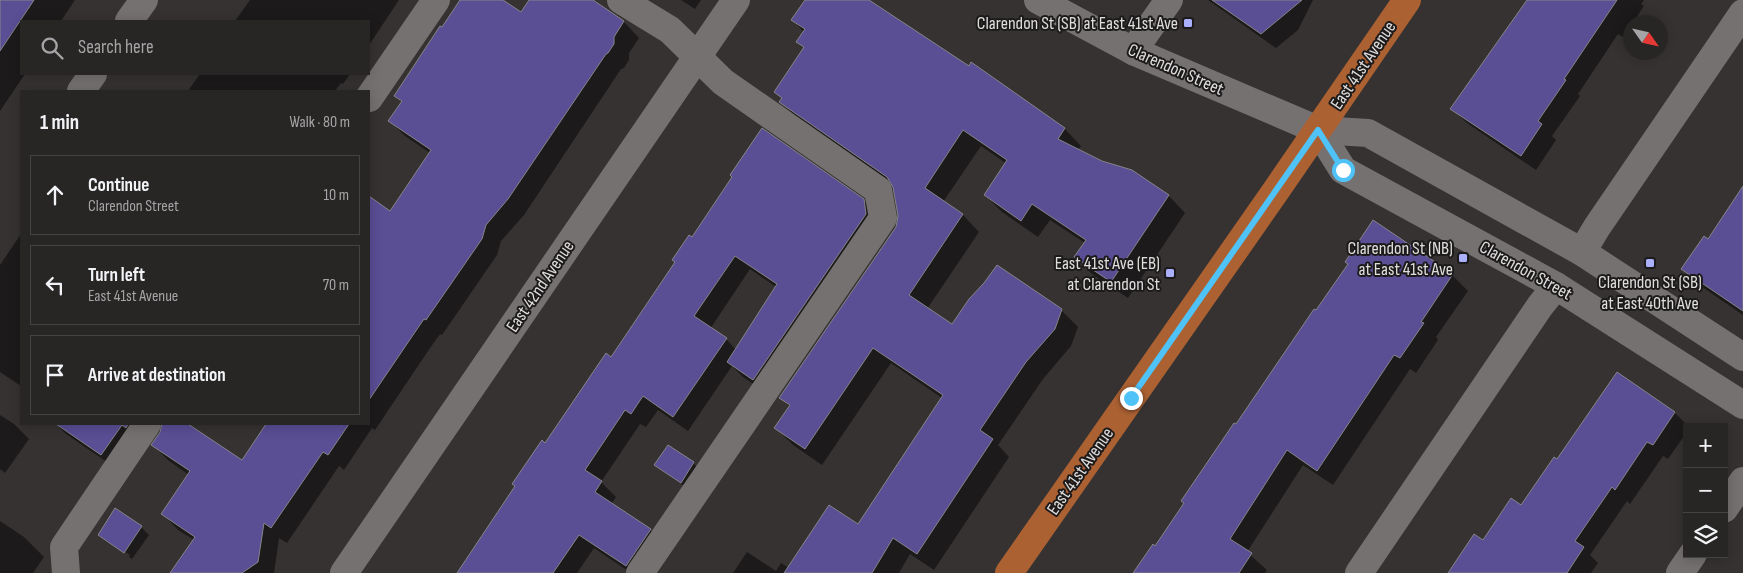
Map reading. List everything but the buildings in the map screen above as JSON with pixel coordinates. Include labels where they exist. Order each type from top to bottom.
[{"type":"main road","name":"East 41st Avenue","points":[[1009,573],[1407,0]]},
{"type":"street","points":[[130,20],[144,0]]},
{"type":"street","points":[[370,97],[436,0]]},
{"type":"street","points":[[621,0],[670,30],[723,82],[878,190],[883,218],[640,573]]},
{"type":"street","name":"East 42nd Avenue","points":[[344,573],[736,0]]},
{"type":"street","name":"Clarendon Street","points":[[1038,0],[1133,51],[1318,130],[1368,132],[1582,252],[1743,357]]},
{"type":"street","points":[[1133,51],[1169,0]]},
{"type":"street","points":[[1582,252],[1597,227],[1743,13]]},
{"type":"street","points":[[82,90],[92,75]]},
{"type":"street","name":"Clarendon Street","points":[[1318,130],[1343,170],[1556,286],[1743,405]]},
{"type":"street","points":[[1359,573],[1540,306],[1556,286]]},
{"type":"street","points":[[66,573],[64,547],[146,425]]},
{"type":"street","points":[[1728,503],[1743,481]]},
{"type":"street","points":[[1680,573],[1690,558]]},
{"type":"place","name":"Clarendon St (SB) at East 41st Ave","points":[[1188,23]]},
{"type":"place","name":"Clarendon St (NB) at East 41st Ave","points":[[1463,258]]},
{"type":"place","name":"Clarendon St (SB) at East 40th Ave","points":[[1650,263]]},
{"type":"place","name":"East 41st Ave (EB) at Clarendon St","points":[[1170,273]]},
{"type":"route","points":[[1131,398],[1318,130],[1343,170]]}]
